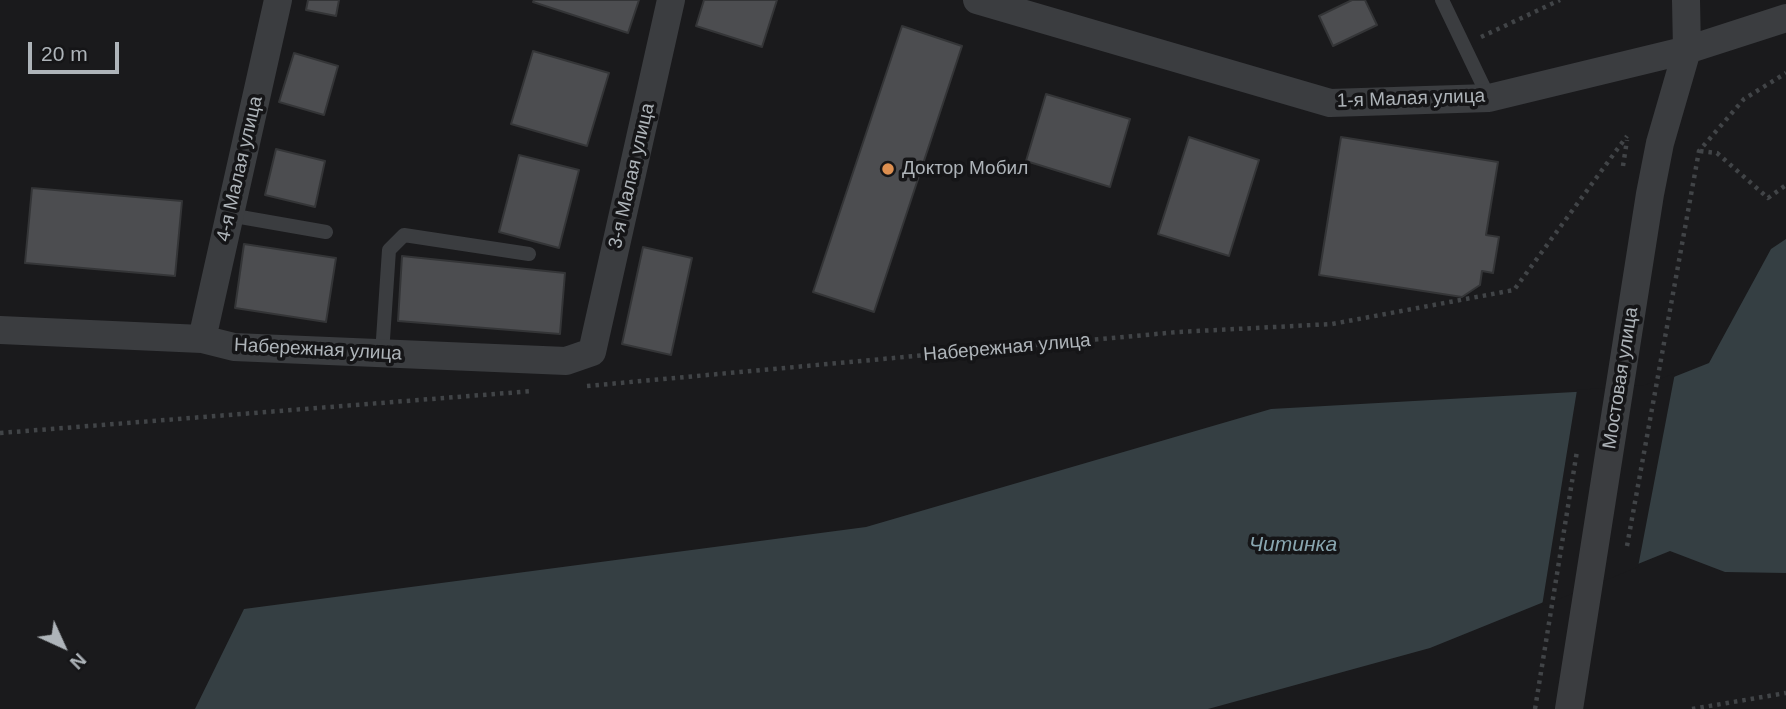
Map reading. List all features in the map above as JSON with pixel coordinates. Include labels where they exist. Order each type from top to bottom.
[{"type":"street","name":"4-я Малая улица","points":[[201,339],[278,0]]},
{"type":"street","name":"3-я Малая улица","points":[[592,352],[671,0]]},
{"type":"street","name":"1-я Малая улица","points":[[977,0],[1330,103],[1489,98],[1687,50]]},
{"type":"street","name":"Мостовая улица","points":[[1569,709],[1650,194],[1660,143],[1687,50],[1686,0]]},
{"type":"street","points":[[1687,50],[1786,18]]},
{"type":"street","name":"Набережная улица","points":[[0,330],[201,339],[234,347],[566,361],[592,352]]},
{"type":"lane","points":[[1442,0],[1489,98]]},
{"type":"lane","points":[[229,215],[327,232]]},
{"type":"lane","points":[[382,354],[389,250],[404,235],[530,254]]},
{"type":"lane","points":[[0,342],[30,331]]},
{"type":"path","points":[[1464,46],[1560,0]]},
{"type":"path","points":[[1625,558],[1699,151],[1744,99],[1786,72]]},
{"type":"path","name":"Набережная улица","points":[[581,387],[1178,332],[1332,324],[1514,290],[1628,136],[1622,168]]},
{"type":"path","points":[[1699,151],[1717,153],[1768,198],[1786,185]]},
{"type":"path","points":[[0,433],[540,391]]},
{"type":"path","points":[[1692,709],[1786,693]]},
{"type":"water","name":"Читинка","points":[[1786,239],[1786,573],[1725,572],[1670,551],[1430,648],[1208,709],[195,709],[244,609],[866,527],[1271,409],[1646,388],[1709,363],[1771,249]]},
{"type":"pier","points":[[1675,373],[1638,567],[1542,606],[1577,390],[1645,385]]},
{"type":"building","points":[[308,0],[339,0],[336,16],[306,10]]},
{"type":"building","points":[[639,0],[628,33],[533,2]]},
{"type":"building","points":[[704,0],[777,0],[762,47],[696,26]]},
{"type":"building","points":[[1352,0],[1365,0],[1377,25],[1333,46],[1319,16]]},
{"type":"building","points":[[902,26],[962,46],[874,312],[813,292]]},
{"type":"building","points":[[533,51],[609,73],[587,146],[511,124]]},
{"type":"building","points":[[294,53],[338,66],[324,115],[279,102]]},
{"type":"building","points":[[1046,94],[1130,119],[1110,187],[1026,161]]},
{"type":"building","points":[[1189,137],[1259,160],[1229,256],[1158,234]]},
{"type":"building","points":[[1341,137],[1498,162],[1486,235],[1499,237],[1493,273],[1482,271],[1480,285],[1462,297],[1319,275]]},
{"type":"building","points":[[276,149],[325,161],[315,207],[265,195]]},
{"type":"building","points":[[519,155],[579,170],[559,248],[499,232]]},
{"type":"building","points":[[32,188],[182,201],[175,276],[25,263]]},
{"type":"building","points":[[244,244],[336,258],[326,322],[235,308]]},
{"type":"building","points":[[643,247],[692,258],[671,355],[622,344]]},
{"type":"building","points":[[402,256],[565,273],[560,334],[398,321]]},
{"type":"place","name":"Доктор Мобил","points":[[888,169]]}]
